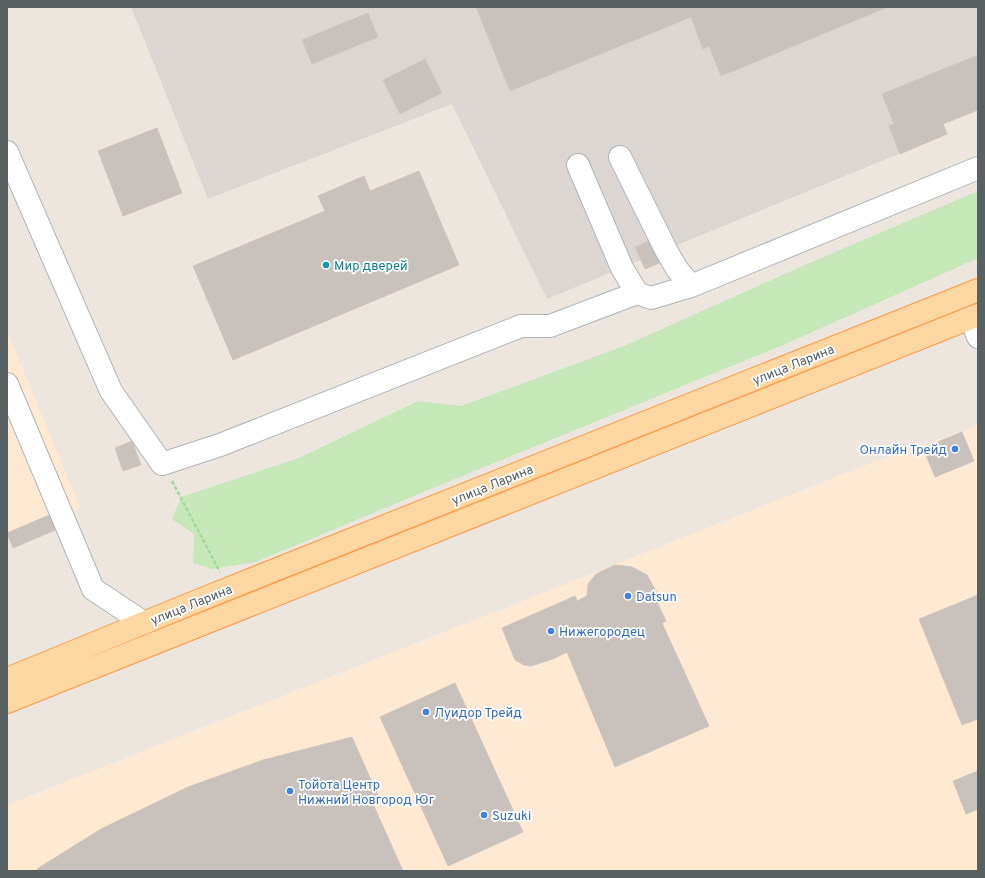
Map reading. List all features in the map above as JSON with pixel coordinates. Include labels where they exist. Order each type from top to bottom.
[{"type":"main road","name":"улица Ларина","points":[[7,679],[228,588],[978,290]]},
{"type":"main road","name":"улица Ларина","points":[[7,702],[976,323]]},
{"type":"lane","points":[[7,152],[111,391],[162,464],[220,445],[521,326],[550,326],[637,293]]},
{"type":"lane","points":[[620,157],[666,250],[677,268],[691,286]]},
{"type":"lane","points":[[578,165],[622,268],[637,293],[651,298],[691,286],[978,168]]},
{"type":"lane","points":[[7,384],[93,589],[144,623]]},
{"type":"path","points":[[162,464],[214,559],[228,588]]},
{"type":"shaded area","points":[[131,7],[978,7],[978,110],[943,124],[947,134],[660,252],[664,261],[645,269],[641,260],[547,299],[452,104],[208,199]]},
{"type":"shaded area","points":[[7,331],[80,508],[7,538]]},
{"type":"shaded area","points":[[978,425],[978,871],[7,871],[7,805],[899,452],[962,432]]},
{"type":"green space","points":[[978,191],[978,258],[788,343],[256,562],[212,569],[193,563],[194,534],[172,519],[181,497],[299,458],[418,401],[461,406],[624,346],[814,261]]},
{"type":"building","points":[[476,7],[888,7],[721,76],[709,46],[703,49],[691,17],[510,91]]},
{"type":"building","points":[[368,13],[378,37],[312,64],[302,40]]},
{"type":"building","points":[[978,55],[978,110],[943,124],[947,134],[900,154],[889,126],[894,124],[882,94]]},
{"type":"building","points":[[425,59],[442,93],[400,114],[383,80]]},
{"type":"building","points":[[157,128],[182,193],[123,216],[98,151]]},
{"type":"building","name":"Мир дверей","points":[[419,171],[459,265],[233,360],[193,266],[325,211],[318,196],[364,176],[370,191]]},
{"type":"building","points":[[654,239],[664,261],[645,269],[635,247]]},
{"type":"building","points":[[962,432],[974,461],[935,477],[923,448]]},
{"type":"building","points":[[132,441],[141,465],[123,471],[115,448]]},
{"type":"building","points":[[54,513],[60,528],[13,548],[7,533]]},
{"type":"building","points":[[615,565],[632,567],[647,575],[657,593],[658,604],[666,621],[662,623],[709,726],[615,767],[567,652],[553,659],[531,666],[524,665],[515,660],[502,628],[575,596],[577,601],[587,596],[588,584],[596,574]]},
{"type":"building","points":[[978,595],[978,719],[962,725],[919,619]]},
{"type":"building","points":[[455,683],[523,832],[448,866],[380,717]]},
{"type":"building","points":[[352,737],[380,800],[373,804],[403,871],[38,871],[37,869],[101,829],[188,787],[263,760]]},
{"type":"building","points":[[978,771],[978,809],[966,814],[953,781]]},
{"type":"place","name":"Мир дверей","points":[[326,265]]},
{"type":"place","name":"Онлайн Трейд","points":[[955,449]]},
{"type":"place","name":"Datsun","points":[[628,596]]},
{"type":"place","name":"Нижегородец","points":[[551,631]]},
{"type":"place","name":"Луидор Трейд","points":[[426,712]]},
{"type":"place","name":"Тойота Центр Нижний Новгород Юг","points":[[290,791]]},
{"type":"place","name":"Suzuki","points":[[484,815]]}]
